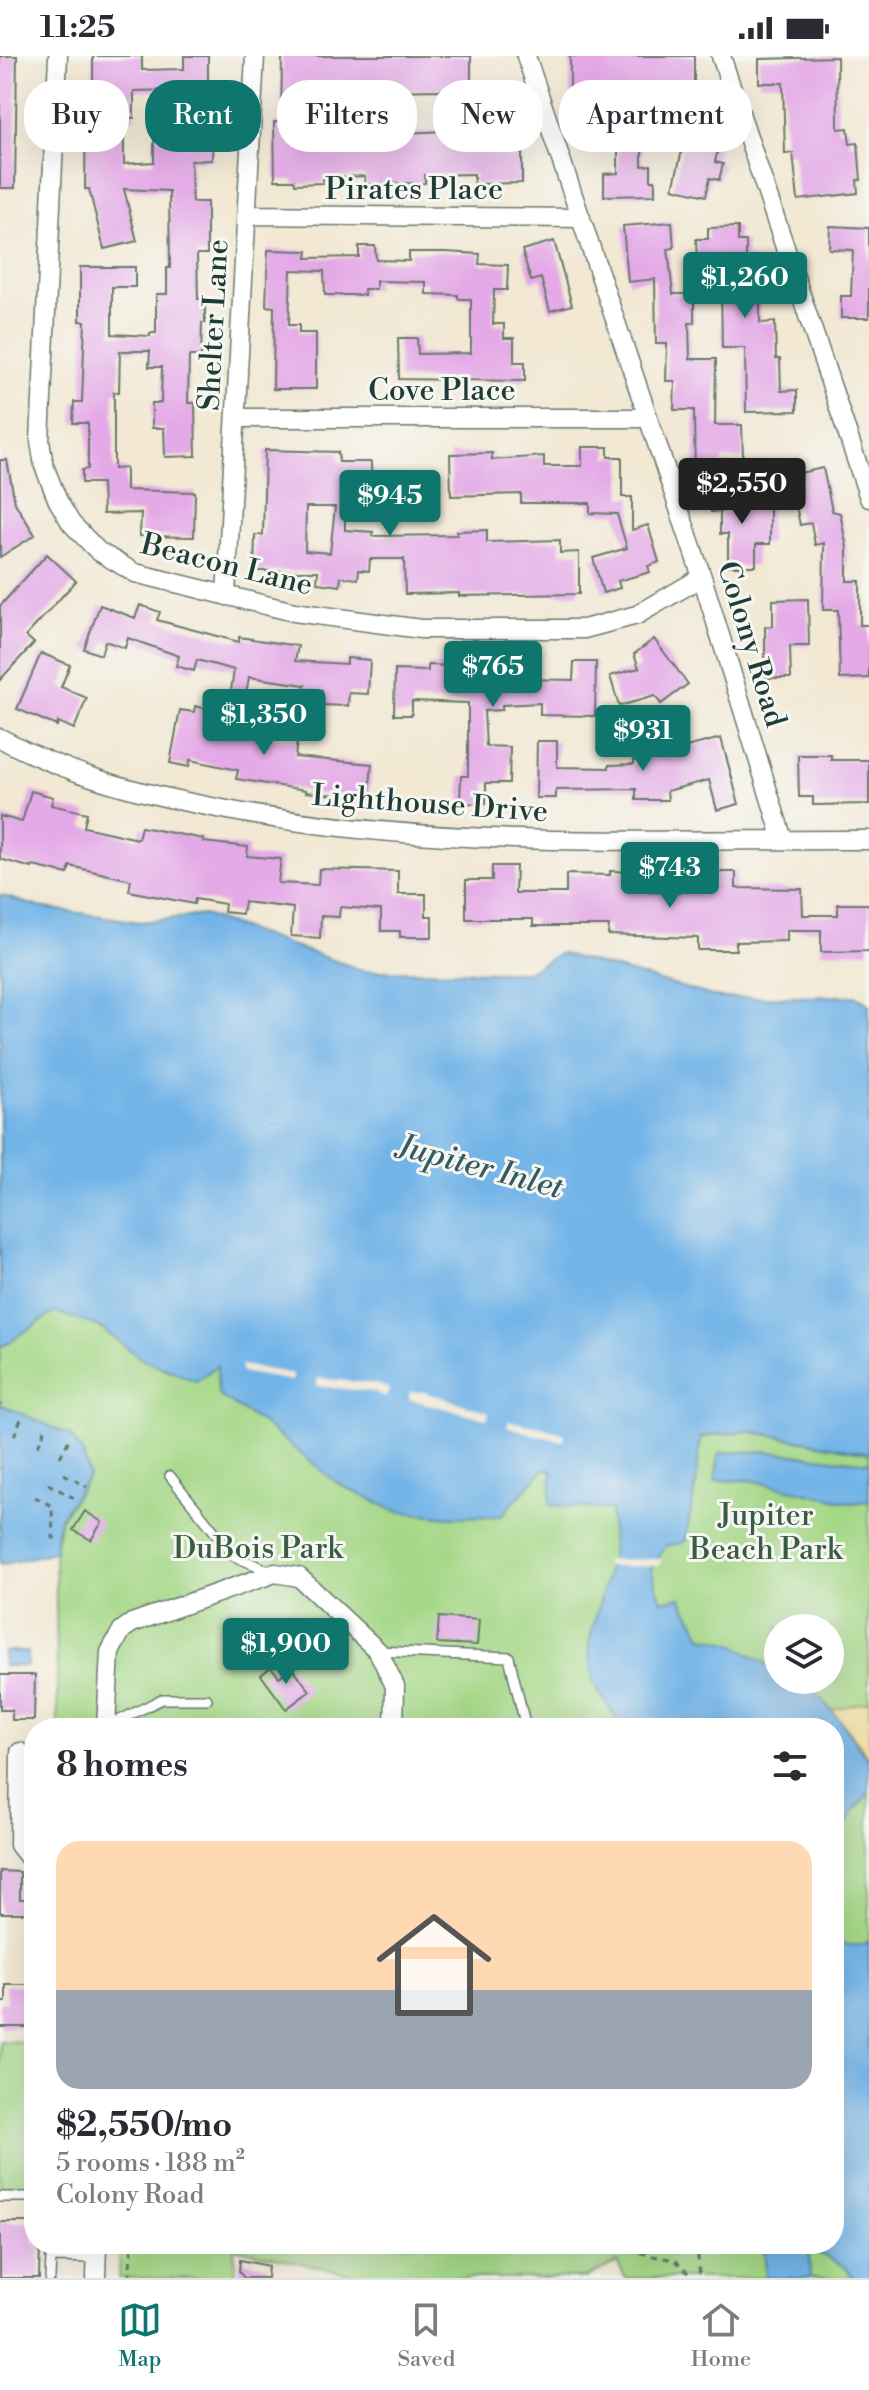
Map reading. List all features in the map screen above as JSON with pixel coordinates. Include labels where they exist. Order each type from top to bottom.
[{"type":"street","name":"Beacon Lane","points":[[58,56],[39,415],[44,466],[58,501],[71,523],[98,551],[135,573],[226,596],[294,612],[421,629],[584,629],[637,615],[702,577]]},
{"type":"street","name":"Shelter Lane","points":[[226,596],[255,56]]},
{"type":"street","name":"Colony Road","points":[[526,56],[702,577],[783,840]]},
{"type":"street","points":[[721,56],[869,498]]},
{"type":"street","name":"Pirates Place","points":[[246,215],[581,218]]},
{"type":"street","name":"Cove Place","points":[[236,418],[648,418]]},
{"type":"street","name":"Lighthouse Drive","points":[[0,738],[32,755],[116,785],[258,817],[335,828],[478,838],[869,840]]},
{"type":"street","points":[[107,1718],[110,1652],[122,1630],[132,1623],[275,1573],[299,1577],[378,1651],[395,1686],[394,1718]]},
{"type":"street","points":[[20,1752],[19,1845],[24,1851]]},
{"type":"street","points":[[96,2278],[97,2254]]},
{"type":"lane","points":[[170,1476],[234,1556],[275,1573]]},
{"type":"lane","points":[[378,1651],[509,1657],[524,1718]]},
{"type":"lane","points":[[125,1718],[162,1699],[207,1699]]},
{"type":"lane","points":[[0,2197],[24,2197]]},
{"type":"lane","points":[[50,2278],[51,2257],[74,2254]]},
{"type":"path","points":[[14,1436],[23,1414]]},
{"type":"path","points":[[38,1446],[47,1425]]},
{"type":"path","points":[[60,1457],[71,1436]]},
{"type":"path","points":[[64,1474],[87,1487]]},
{"type":"path","points":[[48,1484],[74,1498]]},
{"type":"path","points":[[35,1497],[52,1506],[53,1538],[56,1538]]},
{"type":"path","points":[[129,2278],[131,2254]]},
{"type":"path","points":[[644,2254],[675,2260],[693,2278]]},
{"type":"path","points":[[697,2254],[700,2278]]},
{"type":"green space","name":"DuBois Park","points":[[0,1280],[218,1364],[700,1437],[749,1431],[869,1453],[869,2278],[783,2278],[779,2254],[844,2254],[844,1718],[58,1718],[55,1551],[61,1519],[89,1476],[73,1438],[0,1406]]},
{"type":"green space","points":[[0,2041],[24,2042],[24,2189],[0,2189]]},
{"type":"green space","points":[[120,2254],[234,2254],[236,2278],[119,2278]]},
{"type":"green space","points":[[261,2254],[772,2254],[774,2278],[626,2278],[617,2262],[585,2278],[368,2278]]},
{"type":"sand","points":[[869,1701],[869,1761],[844,1726],[844,1718],[838,1718],[831,1710]]},
{"type":"water","name":"Jupiter Inlet","points":[[0,895],[39,907],[140,922],[204,915],[364,971],[527,972],[560,953],[720,998],[855,996],[869,1004],[869,1453],[749,1431],[701,1437],[685,1542],[666,1546],[651,1569],[662,1601],[680,1597],[703,1637],[733,1644],[764,1663],[764,1694],[817,1694],[838,1718],[616,1718],[593,1683],[589,1643],[612,1555],[611,1510],[550,1505],[552,1470],[544,1469],[501,1516],[450,1517],[395,1511],[340,1485],[265,1425],[218,1395],[217,1366],[196,1381],[142,1359],[98,1326],[55,1312],[0,1348]]},
{"type":"water","points":[[0,1404],[70,1435],[83,1453],[89,1476],[59,1519],[54,1552],[0,1565]]},
{"type":"water","points":[[763,1451],[869,1463],[869,1501],[852,1503],[750,1480],[715,1481],[719,1453]]},
{"type":"water","points":[[3,1651],[27,1651],[27,1666],[3,1666]]},
{"type":"water","points":[[844,1726],[869,1761],[869,1793],[854,1810],[844,1828]]},
{"type":"water","points":[[869,1941],[869,2278],[854,2278],[845,2267],[820,2254],[844,2254],[844,1945],[861,1945]]},
{"type":"water","points":[[765,2254],[809,2254],[810,2278],[766,2278]]},
{"type":"pier","points":[[241,1365],[293,1374],[292,1381],[241,1372]]},
{"type":"pier","points":[[318,1378],[376,1384],[389,1389],[386,1397],[374,1392],[317,1386]]},
{"type":"pier","points":[[410,1392],[424,1392],[489,1412],[487,1419],[409,1399]]},
{"type":"pier","points":[[509,1421],[565,1434],[563,1441],[507,1426]]},
{"type":"pier","points":[[662,1559],[658,1566],[604,1567],[606,1560]]},
{"type":"building","points":[[0,56],[17,56],[15,188],[0,188]]},
{"type":"building","points":[[93,56],[142,56],[142,70],[184,69],[184,56],[208,56],[208,80],[145,80],[145,91],[134,91],[134,118],[129,118],[129,80],[93,80]]},
{"type":"building","points":[[282,56],[471,56],[471,80],[433,80],[433,90],[417,90],[417,80],[282,80]]},
{"type":"building","points":[[570,56],[694,56],[694,80],[570,80]]},
{"type":"building","points":[[837,57],[838,129],[848,128],[850,144],[858,143],[861,180],[857,180],[858,193],[798,200],[793,153],[785,154],[783,83],[759,83],[759,59]]},
{"type":"building","points":[[274,122],[277,122],[277,152],[417,152],[417,132],[433,132],[433,152],[522,152],[522,183],[474,184],[474,174],[425,175],[425,183],[365,184],[365,176],[323,178],[323,183],[295,184],[294,180],[275,180]]},
{"type":"building","points":[[85,152],[124,152],[124,164],[154,162],[154,152],[212,152],[212,160],[191,161],[192,202],[207,202],[207,254],[197,254],[198,299],[205,299],[205,323],[202,323],[201,356],[189,356],[188,403],[195,403],[196,456],[165,457],[164,428],[152,428],[152,403],[161,403],[162,367],[149,367],[150,351],[120,351],[119,392],[114,392],[114,469],[126,468],[126,490],[195,492],[194,537],[140,536],[141,513],[103,514],[102,483],[82,483],[82,470],[88,469],[88,423],[73,423],[74,402],[82,402],[85,321],[80,321],[80,267],[135,267],[135,287],[112,287],[112,334],[150,336],[150,333],[156,333],[156,294],[167,294],[167,268],[170,268],[169,191],[124,189],[137,241],[104,249],[89,189],[85,189]]},
{"type":"building","points":[[618,152],[642,152],[642,166],[651,165],[655,195],[604,196],[604,174],[618,173]]},
{"type":"building","points":[[682,152],[717,152],[715,162],[723,164],[719,180],[710,178],[706,196],[673,188]]},
{"type":"building","points":[[672,222],[674,248],[668,249],[673,294],[694,294],[694,323],[689,323],[690,359],[716,359],[715,425],[742,425],[743,458],[722,459],[723,479],[695,480],[694,410],[674,410],[675,381],[666,381],[667,344],[656,344],[655,279],[628,282],[623,226]]},
{"type":"building","points":[[830,226],[869,228],[869,318],[841,318],[841,296],[851,296],[853,250],[829,249]]},
{"type":"building","points":[[738,227],[738,241],[746,241],[746,259],[752,258],[753,292],[760,292],[760,323],[775,322],[781,391],[797,390],[797,411],[746,412],[745,348],[722,348],[721,282],[704,282],[703,265],[697,265],[696,239],[708,239],[708,228]]},
{"type":"building","points":[[554,241],[572,305],[550,311],[541,278],[531,281],[522,250]]},
{"type":"building","points":[[359,246],[375,246],[376,260],[409,261],[409,252],[445,252],[480,254],[479,264],[508,265],[507,290],[494,290],[493,324],[504,324],[504,338],[514,338],[514,362],[525,362],[525,381],[399,379],[398,338],[417,338],[418,354],[471,353],[471,299],[458,299],[458,295],[426,294],[426,282],[376,281],[376,289],[364,289],[364,295],[325,295],[324,271],[291,270],[289,325],[299,325],[299,333],[316,333],[316,389],[273,389],[274,307],[266,306],[268,250],[308,251],[307,258],[359,257]]},
{"type":"building","points":[[582,447],[608,447],[608,457],[622,457],[622,497],[632,497],[632,530],[648,525],[659,562],[648,566],[650,572],[618,581],[620,588],[603,593],[593,558],[627,548],[617,514],[590,513],[590,503],[521,503],[521,494],[451,496],[450,454],[492,453],[492,460],[544,456],[544,466],[582,466]]},
{"type":"building","points":[[265,450],[338,452],[339,462],[371,462],[372,500],[345,500],[345,530],[373,532],[372,536],[457,535],[457,531],[487,530],[487,542],[560,540],[560,553],[579,552],[579,594],[405,594],[404,559],[370,559],[369,571],[359,570],[358,579],[341,577],[340,586],[317,583],[318,571],[254,571],[255,535],[263,535]],"holes":[[[306,507],[335,507],[330,553],[305,551]]]},
{"type":"building","points":[[0,460],[7,460],[15,503],[35,535],[0,557]]},
{"type":"building","points":[[780,468],[800,473],[823,468],[832,511],[840,513],[847,548],[847,581],[860,581],[860,625],[869,625],[869,678],[840,679],[838,610],[823,610],[824,543],[815,545],[811,523],[800,525],[795,501],[774,496]]},
{"type":"building","points":[[711,492],[738,492],[739,500],[770,500],[770,544],[756,544],[756,566],[728,566],[728,534],[720,534],[720,512],[711,512]]},
{"type":"building","points":[[47,554],[76,581],[26,636],[34,643],[0,680],[0,606]]},
{"type":"building","points":[[808,599],[809,646],[790,646],[791,678],[765,678],[765,627],[773,626],[773,600]]},
{"type":"building","points":[[100,605],[135,618],[140,605],[160,612],[157,620],[239,642],[239,637],[298,646],[295,661],[347,664],[347,658],[370,660],[368,694],[349,693],[348,706],[321,705],[322,690],[249,677],[245,700],[230,698],[234,670],[197,660],[194,671],[176,666],[179,656],[128,638],[125,648],[105,641],[101,655],[84,649]]},
{"type":"building","points":[[654,639],[688,684],[661,704],[655,696],[619,706],[610,676],[639,668],[634,654]]},
{"type":"building","points":[[41,653],[70,665],[61,687],[87,698],[74,729],[58,722],[57,726],[17,709]]},
{"type":"building","points":[[574,662],[596,662],[595,716],[540,715],[540,703],[502,705],[502,710],[484,711],[486,746],[510,747],[509,783],[486,783],[486,804],[460,803],[461,776],[468,776],[468,703],[412,701],[412,715],[394,715],[395,670],[428,671],[428,665],[481,663],[482,676],[520,674],[521,679],[573,680]]},
{"type":"building","points":[[195,706],[213,710],[210,726],[243,732],[245,715],[267,718],[265,737],[297,741],[295,757],[372,764],[369,798],[306,792],[236,779],[238,770],[190,760],[189,767],[170,763],[180,710],[194,712]]},
{"type":"building","points":[[721,738],[739,804],[717,810],[709,780],[667,791],[668,800],[636,800],[636,789],[556,790],[556,798],[536,798],[537,741],[557,741],[557,767],[609,768],[609,765],[634,764],[634,757],[647,757],[647,749],[667,749],[667,752]]},
{"type":"building","points":[[798,755],[831,755],[831,760],[869,760],[869,804],[813,805],[813,797],[799,797]]},
{"type":"building","points":[[31,791],[53,797],[51,805],[87,813],[84,827],[138,839],[141,827],[204,839],[203,842],[248,847],[247,856],[281,859],[278,883],[318,885],[319,869],[398,871],[398,894],[426,894],[426,916],[432,916],[432,937],[400,937],[400,931],[381,931],[381,910],[340,907],[339,917],[321,916],[320,938],[291,936],[293,908],[244,902],[242,914],[224,912],[225,904],[195,899],[194,904],[129,891],[131,880],[70,866],[68,874],[0,859],[0,816],[22,822]]},
{"type":"building","points":[[492,866],[516,866],[515,893],[566,893],[566,874],[610,875],[610,871],[637,872],[637,884],[648,885],[648,892],[679,893],[679,885],[714,885],[714,872],[736,872],[736,888],[802,889],[803,915],[838,915],[838,904],[869,904],[869,951],[821,952],[821,930],[787,930],[787,941],[736,942],[736,950],[698,950],[698,938],[608,935],[609,926],[533,926],[533,919],[466,919],[466,880],[492,880]]},
{"type":"building","points":[[85,1511],[102,1522],[91,1540],[73,1530]]},
{"type":"building","points":[[439,1617],[479,1620],[477,1645],[437,1643]]},
{"type":"building","points":[[271,1667],[279,1677],[292,1668],[310,1691],[286,1709],[261,1675]]},
{"type":"building","points":[[0,1675],[35,1675],[34,1718],[12,1720],[12,1710],[0,1710]]},
{"type":"building","points":[[0,1871],[20,1872],[20,1899],[24,1899],[24,1913],[0,1913]]},
{"type":"building","points":[[6,1985],[24,1985],[24,2027],[0,2027],[0,2002],[6,2002]]},
{"type":"building","points":[[0,2222],[24,2222],[24,2254],[40,2254],[39,2278],[0,2278]]},
{"type":"building","points":[[240,2260],[268,2266],[267,2278],[244,2278],[239,2272]]},
{"type":"park label","name":"Jupiter Beach Park","points":[[766,1532]]}]
